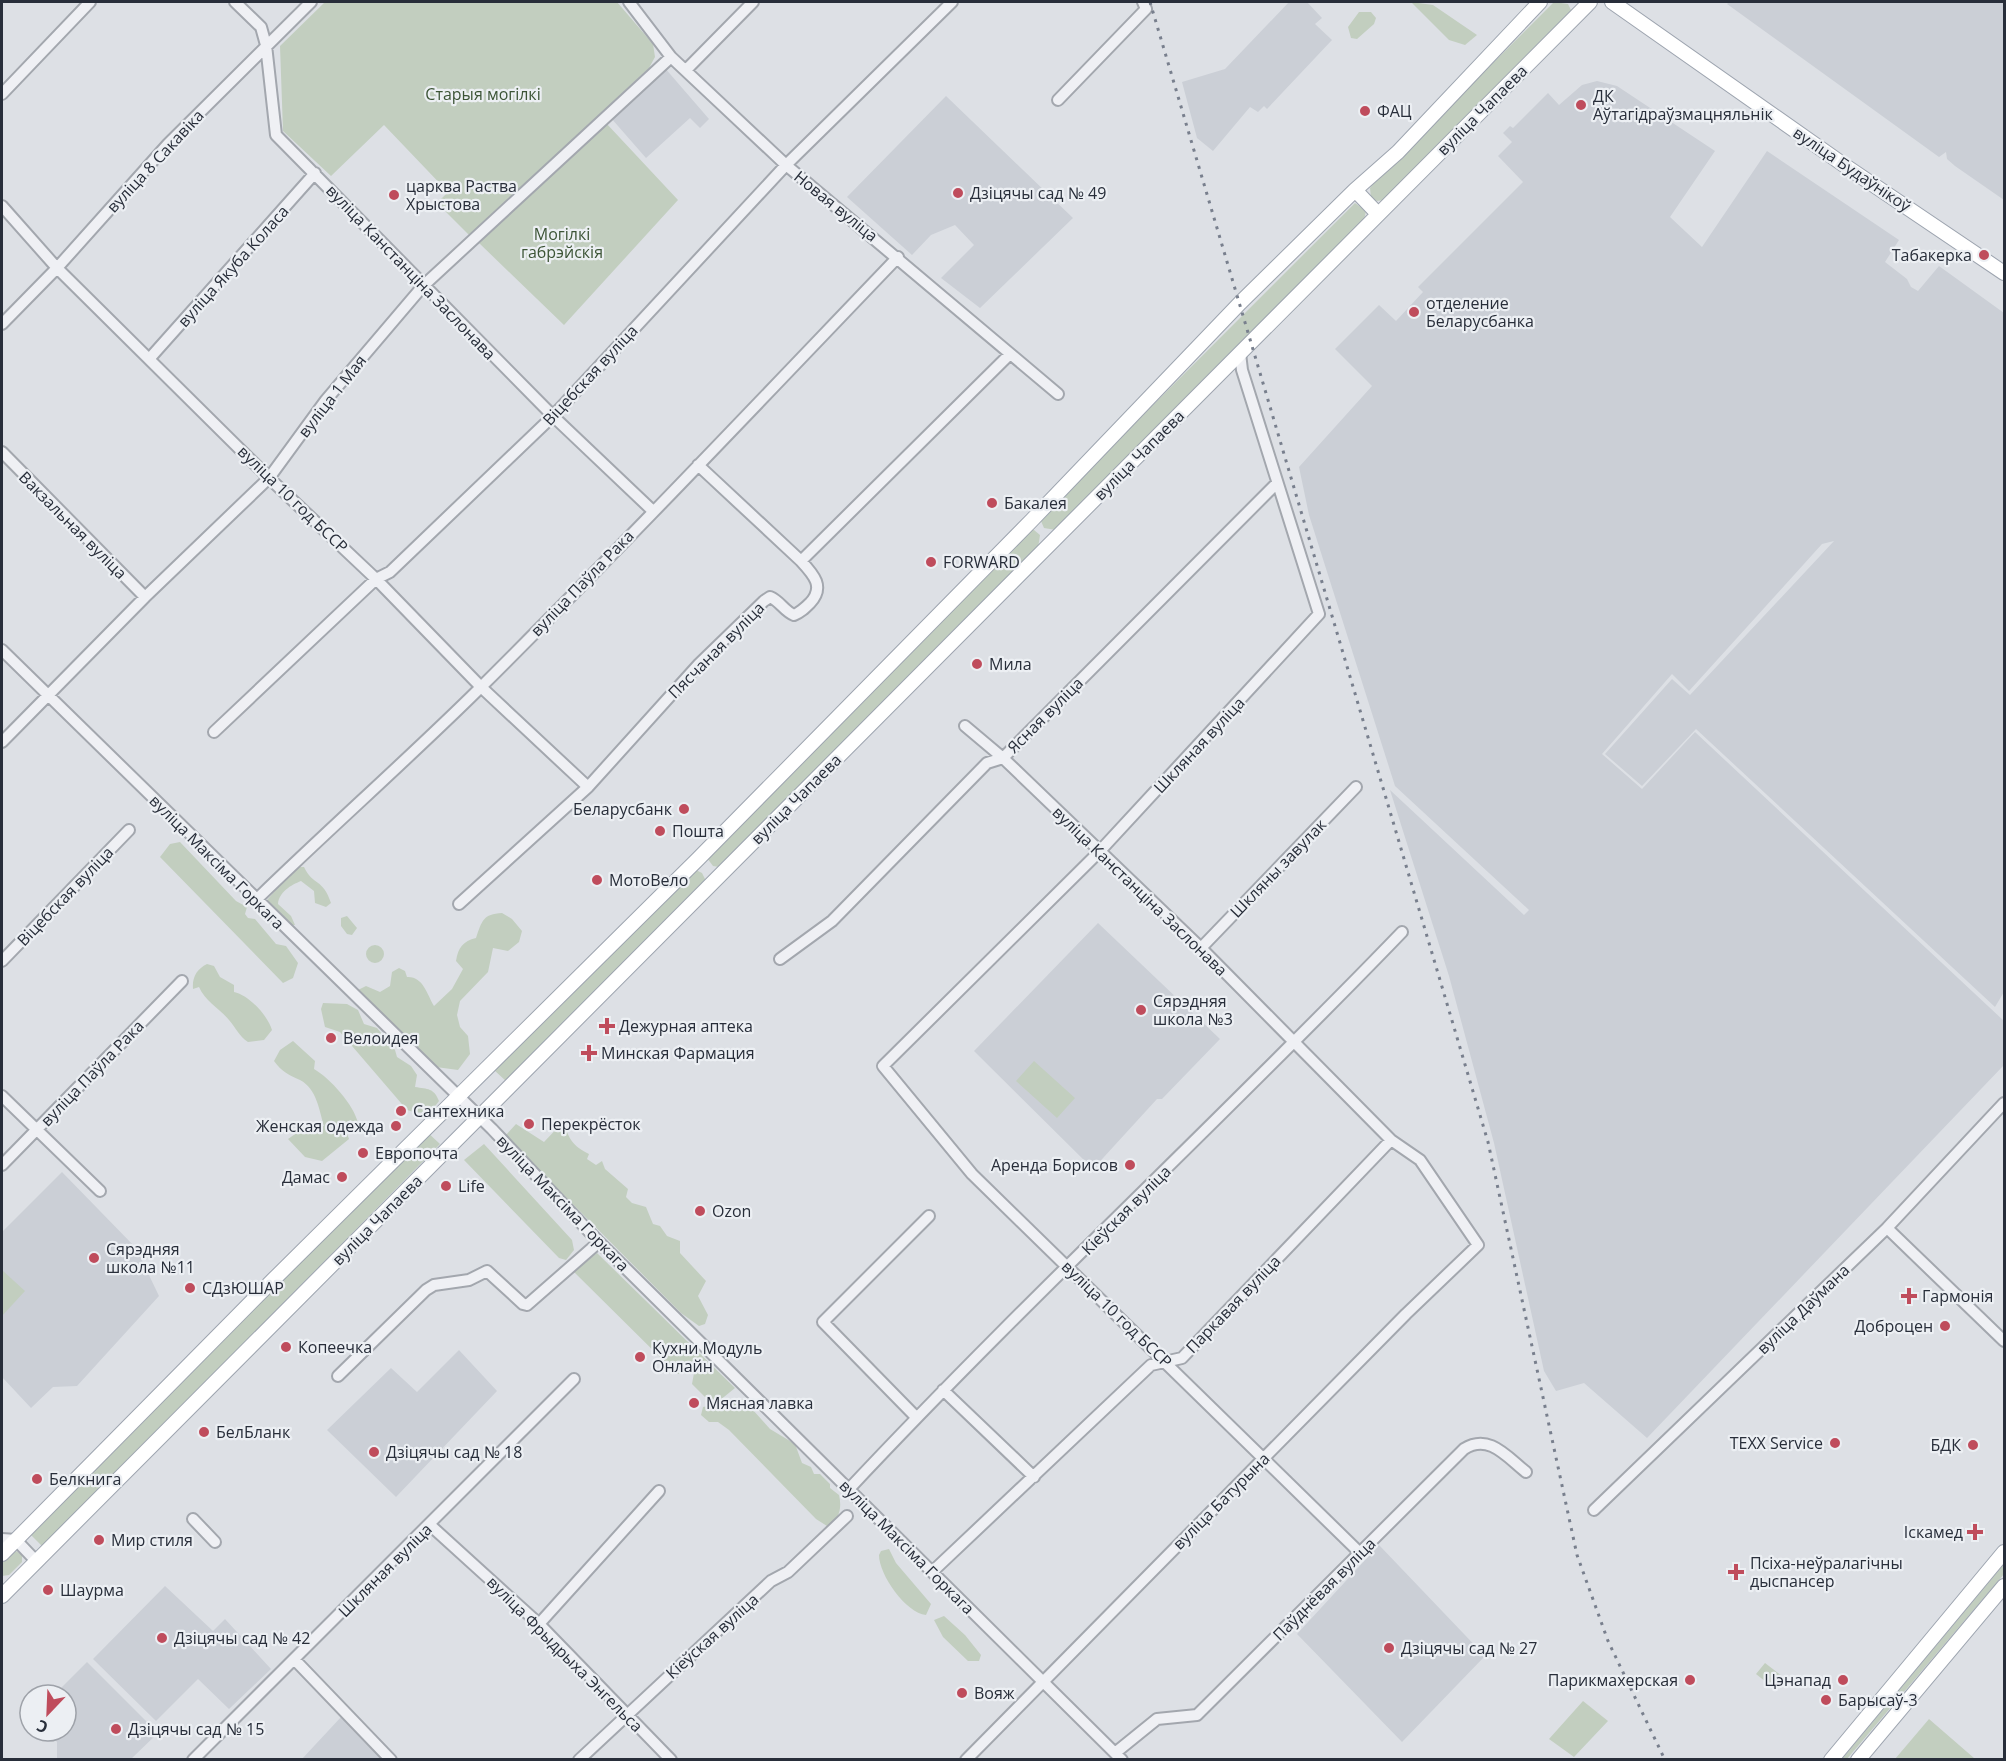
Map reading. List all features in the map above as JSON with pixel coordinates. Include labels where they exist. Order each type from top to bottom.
[{"type":"main road","name":"вуліца Чапаева","points":[[2,1554],[458,1096],[698,859],[1016,537],[1240,303],[1355,189],[1398,152],[1540,2]]},
{"type":"main road","name":"вуліца Чапаева","points":[[4,1588],[37,1562],[1590,2]]},
{"type":"main road","name":"вуліца Будаўнікоў","points":[[1612,2],[2004,273]]},
{"type":"main road","points":[[1355,189],[1378,214]]},
{"type":"main road","points":[[698,859],[717,879]]},
{"type":"main road","points":[[1831,1760],[2004,1552]]},
{"type":"main road","points":[[1858,1760],[2004,1586]]},
{"type":"street","points":[[2,94],[90,2]]},
{"type":"street","name":"вуліца Канстанціна Заслонава","points":[[235,2],[261,27],[266,45],[276,135],[553,416],[653,511]]},
{"type":"street","name":"вуліца 8 Сакавіка","points":[[2,324],[57,268],[168,144],[311,2]]},
{"type":"street","name":"Новая вуліца","points":[[629,2],[671,57],[786,165],[1058,394]]},
{"type":"street","points":[[686,70],[753,2]]},
{"type":"street","name":"Віцебская вуліца","points":[[214,732],[376,579],[390,572],[553,416],[786,165],[952,2]]},
{"type":"street","points":[[1058,100],[1145,5]]},
{"type":"street","name":"вуліца 1 Мая","points":[[2,742],[145,597],[269,478],[326,400],[423,286],[671,57]]},
{"type":"street","name":"вуліца Якуба Коласа","points":[[150,358],[315,173]]},
{"type":"street","name":"вуліца 10 год БССР","points":[[2,206],[57,268],[269,478],[376,579],[481,687],[588,787]]},
{"type":"street","name":"вуліца Паўла Рака","points":[[256,900],[330,828],[383,783],[481,687],[898,257]]},
{"type":"street","name":"Шкляная вуліца","points":[[883,1066],[1099,852],[1319,614],[1276,484],[1239,353]]},
{"type":"street","points":[[698,465],[801,561],[1009,355]]},
{"type":"street","name":"Вакзальная вуліца","points":[[2,452],[145,597]]},
{"type":"street","name":"Ясная вуліца","points":[[780,959],[832,921],[987,763],[1003,758],[1276,484]]},
{"type":"street","name":"Пясчаная вуліца","points":[[459,904],[588,787],[699,664],[764,601],[770,597],[794,615],[801,612],[815,598],[819,589],[816,578],[801,561]]},
{"type":"street","name":"вуліца Максіма Горкага","points":[[2,650],[458,1096],[599,1242],[1119,1756]]},
{"type":"street","name":"вуліца Канстанціна Заслонава","points":[[965,726],[1003,758],[1201,948],[1391,1140],[1420,1160],[1478,1245]]},
{"type":"street","name":"Шкляны завулак","points":[[1201,948],[1356,787]]},
{"type":"street","name":"Віцебская вуліца","points":[[2,961],[129,830]]},
{"type":"street","name":"Кіеўская вуліца","points":[[849,1489],[916,1417],[1296,1043],[1402,932]]},
{"type":"street","name":"вуліца Паўла Рака","points":[[2,1166],[182,981]]},
{"type":"street","name":"вуліца 10 год БССР","points":[[883,1066],[972,1174],[1069,1266],[1360,1553]]},
{"type":"street","points":[[2,1096],[100,1191]]},
{"type":"street","name":"вуліца Даўмана","points":[[1594,1510],[1887,1228],[2004,1103]]},
{"type":"street","name":"Паркавая вуліца","points":[[932,1572],[1151,1365],[1182,1358],[1391,1140]]},
{"type":"street","points":[[916,1417],[823,1322],[929,1216]]},
{"type":"street","points":[[1887,1228],[2004,1341]]},
{"type":"street","points":[[338,1376],[434,1285],[469,1280],[487,1271],[523,1304],[527,1305],[599,1242]]},
{"type":"street","name":"вуліца Батурына","points":[[966,1760],[1478,1245]]},
{"type":"street","name":"Шкляная вуліца","points":[[193,1760],[574,1379]]},
{"type":"street","points":[[943,1390],[1034,1477]]},
{"type":"street","name":"Паўднёвая вуліца","points":[[1119,1756],[1156,1719],[1197,1715],[1471,1444],[1491,1444],[1526,1472]]},
{"type":"street","points":[[539,1623],[659,1491]]},
{"type":"street","name":"Кіеўская вуліца","points":[[579,1760],[771,1581],[788,1572],[847,1516]]},
{"type":"street","points":[[193,1519],[215,1542]]},
{"type":"street","name":"вуліца Фрыдрыха Энгельса","points":[[430,1525],[539,1623],[671,1760]]},
{"type":"street","points":[[2,1539],[16,1539],[37,1562]]},
{"type":"street","points":[[294,1659],[391,1760]]},
{"type":"shaded area","points":[[1289,2],[1307,2],[1322,18],[1315,24],[1332,40],[1267,109],[1264,106],[1258,112],[1250,107],[1213,151],[1197,138],[1182,82],[1225,69]]},
{"type":"shaded area","points":[[1729,2],[2004,2],[2004,200],[1955,166],[1947,159],[1946,152],[1939,157],[1727,4]]},
{"type":"shaded area","points":[[664,67],[709,119],[700,128],[690,118],[646,158],[611,118]]},
{"type":"shaded area","points":[[1597,81],[1617,86],[1715,151],[1670,217],[1702,247],[1767,151],[1899,240],[1885,262],[1907,279],[1911,287],[1918,291],[1939,266],[2004,313],[2004,992],[1995,1007],[1696,729],[1642,786],[1605,754],[1672,679],[1690,695],[1834,541],[1822,544],[1689,691],[1672,674],[1602,754],[1642,789],[1695,732],[2004,1021],[2004,1065],[1647,1438],[1584,1383],[1556,1391],[1544,1371],[1494,1143],[1449,976],[1390,790],[1524,915],[1529,910],[1395,786],[1309,515],[1299,467],[1372,386],[1335,349],[1379,305],[1396,321],[1423,292],[1418,287],[1523,182],[1498,156],[1512,142],[1503,133],[1510,126],[1513,128],[1548,93],[1559,105],[1582,85]]},
{"type":"shaded area","points":[[946,96],[1073,218],[980,308],[941,278],[974,245],[955,225],[931,235],[912,255],[847,197]]},
{"type":"shaded area","points":[[1098,923],[1220,1039],[1162,1099],[1157,1099],[1093,1169],[974,1051]]},
{"type":"shaded area","points":[[62,1172],[136,1248],[159,1296],[77,1386],[53,1387],[31,1408],[2,1377],[2,1232]]},
{"type":"shaded area","points":[[459,1350],[497,1391],[396,1497],[327,1430],[391,1368],[417,1392]]},
{"type":"shaded area","points":[[1379,1545],[1485,1656],[1402,1742],[1297,1634]]},
{"type":"shaded area","points":[[165,1586],[213,1631],[225,1619],[271,1669],[229,1709],[198,1679],[156,1721],[93,1659]]},
{"type":"shaded area","points":[[87,1662],[158,1733],[131,1759],[57,1759],[57,1743],[78,1743],[78,1683],[66,1683]]},
{"type":"shaded area","points":[[342,1716],[383,1759],[301,1760]]},
{"type":"green space","name":"Старыя могілкі","points":[[325,2],[617,2],[653,44],[655,57],[649,68],[470,236],[437,203],[448,192],[384,125],[331,176],[283,131],[280,46]]},
{"type":"green space","points":[[1411,2],[1433,5],[1477,35],[1465,45],[1449,40]]},
{"type":"green space","points":[[1554,2],[1568,4],[1572,12],[1384,200],[1377,201],[1371,198],[1370,188],[1378,178]]},
{"type":"green space","points":[[1359,12],[1371,12],[1376,18],[1374,24],[1357,39],[1351,38],[1348,27]]},
{"type":"green space","name":"Могілкі габрэйскія","points":[[606,123],[678,200],[564,325],[479,243]]},
{"type":"green space","points":[[1355,203],[1366,211],[1364,220],[1056,530],[1044,528],[1041,521],[1044,514]]},
{"type":"green space","points":[[1029,530],[1034,530],[1040,535],[1038,548],[719,867],[713,866],[707,858]]},
{"type":"green space","points":[[180,842],[236,901],[247,907],[245,914],[248,918],[255,919],[276,944],[286,946],[298,963],[293,978],[283,983],[160,857],[170,844]]},
{"type":"green space","points":[[296,867],[304,867],[307,873],[325,890],[331,903],[326,907],[315,903],[314,891],[301,881],[293,885],[283,893],[278,904],[291,916],[295,925],[288,925],[271,910],[267,900]]},
{"type":"green space","points":[[696,870],[702,873],[706,881],[507,1082],[494,1070]]},
{"type":"green space","points":[[502,913],[512,919],[522,931],[519,942],[508,951],[493,948],[488,972],[460,1001],[457,1015],[460,1027],[468,1036],[470,1054],[458,1070],[436,1067],[375,1012],[358,990],[366,986],[380,992],[390,986],[392,972],[399,968],[405,971],[407,977],[417,979],[421,983],[434,1006],[452,989],[463,969],[456,961],[462,946],[476,938],[487,917]]},
{"type":"green space","points":[[347,916],[357,928],[352,935],[347,934],[341,926],[341,918]]},
{"type":"green space","points":[[375,945],[381,948],[384,954],[381,960],[375,963],[369,960],[366,954],[369,948]]},
{"type":"green space","points":[[207,964],[214,966],[220,977],[234,985],[234,992],[246,997],[262,1013],[272,1030],[264,1040],[248,1042],[205,997],[199,987],[193,989],[196,974]]},
{"type":"green space","points":[[323,1003],[347,1004],[358,1010],[364,1024],[377,1028],[395,1050],[397,1057],[411,1066],[417,1075],[415,1087],[430,1090],[435,1094],[439,1101],[436,1105],[425,1112],[407,1110],[340,1032],[325,1027],[321,1009]]},
{"type":"green space","points":[[293,1041],[315,1061],[314,1069],[341,1093],[352,1108],[358,1123],[350,1120],[345,1128],[349,1139],[322,1161],[305,1157],[288,1139],[301,1130],[324,1126],[314,1094],[306,1084],[283,1071],[274,1061],[280,1050]]},
{"type":"green space","points":[[1034,1061],[1075,1098],[1057,1118],[1016,1081]]},
{"type":"green space","points":[[564,1121],[572,1141],[589,1154],[587,1159],[596,1165],[602,1161],[605,1169],[628,1189],[626,1197],[632,1203],[646,1207],[653,1224],[660,1226],[667,1236],[680,1241],[680,1253],[706,1281],[698,1296],[708,1315],[705,1324],[699,1326],[681,1313],[505,1136],[516,1124],[544,1142]]},
{"type":"green space","points":[[426,1131],[440,1144],[43,1547],[28,1532]]},
{"type":"green space","points":[[484,1144],[572,1240],[574,1250],[566,1260],[559,1258],[464,1160]]},
{"type":"green space","points":[[597,1253],[735,1388],[719,1401],[705,1397],[692,1384],[694,1373],[677,1374],[574,1272]]},
{"type":"green space","points":[[2,1270],[25,1291],[2,1316]]},
{"type":"green space","points":[[743,1399],[770,1429],[795,1444],[802,1463],[811,1467],[814,1474],[820,1474],[830,1484],[830,1488],[839,1495],[839,1513],[835,1520],[827,1526],[816,1519],[729,1430],[718,1422],[709,1422],[701,1415],[703,1407]]},
{"type":"green space","points":[[889,1549],[896,1563],[931,1604],[926,1615],[910,1608],[889,1582],[880,1563],[879,1555],[881,1551]]},
{"type":"green space","points":[[16,1551],[22,1555],[22,1562],[9,1575],[2,1576],[2,1563]]},
{"type":"green space","points":[[2004,1564],[2004,1574],[1847,1759],[1842,1759]]},
{"type":"green space","points":[[944,1616],[965,1635],[981,1655],[979,1661],[968,1661],[943,1637],[934,1620]]},
{"type":"green space","points":[[1765,1663],[1786,1679],[1776,1690],[1756,1674]]},
{"type":"green space","points":[[1583,1701],[1608,1721],[1574,1757],[1549,1739]]},
{"type":"green space","points":[[1929,1719],[1974,1758],[1895,1759]]},
{"type":"railway","points":[[1150,2],[1488,1142],[1577,1555],[1608,1641],[1665,1760]]},
{"type":"place","name":"ДК Аўтагідраўзмацняльнік","points":[[1581,105]]},
{"type":"place","name":"ФАЦ","points":[[1365,111]]},
{"type":"place","name":"Дзіцячы сад № 49","points":[[958,193]]},
{"type":"place","name":"царква Раства Хрыстова","points":[[394,195]]},
{"type":"place","name":"Табакерка","points":[[1984,255]]},
{"type":"place","name":"отделение Беларусбанка","points":[[1414,312]]},
{"type":"place","name":"Бакалея","points":[[992,503]]},
{"type":"place","name":"FORWARD","points":[[931,562]]},
{"type":"place","name":"Мила","points":[[977,664]]},
{"type":"place","name":"Беларусбанк","points":[[684,809]]},
{"type":"place","name":"Пошта","points":[[660,831]]},
{"type":"place","name":"МотоВело","points":[[597,880]]},
{"type":"place","name":"Сярэдняя школа №3","points":[[1141,1010]]},
{"type":"place","name":"Дежурная аптека","points":[[607,1026]]},
{"type":"place","name":"Велоидея","points":[[331,1038]]},
{"type":"place","name":"Минская Фармация","points":[[589,1053]]},
{"type":"place","name":"Сантехника","points":[[401,1111]]},
{"type":"place","name":"Перекрёсток","points":[[529,1124]]},
{"type":"place","name":"Женская одежда","points":[[396,1126]]},
{"type":"place","name":"Европочта","points":[[363,1153]]},
{"type":"place","name":"Аренда Борисов","points":[[1130,1165]]},
{"type":"place","name":"Дамас","points":[[342,1177]]},
{"type":"place","name":"Life","points":[[446,1186]]},
{"type":"place","name":"Ozon","points":[[700,1211]]},
{"type":"place","name":"Сярэдняя школа №11","points":[[94,1258]]},
{"type":"place","name":"СДзЮШАР","points":[[190,1288]]},
{"type":"place","name":"Гармонія","points":[[1909,1296]]},
{"type":"place","name":"Доброцен","points":[[1945,1326]]},
{"type":"place","name":"Копеечка","points":[[286,1347]]},
{"type":"place","name":"Кухни Модуль Онлайн","points":[[640,1357]]},
{"type":"place","name":"Мясная лавка","points":[[694,1403]]},
{"type":"place","name":"БелБланк","points":[[204,1432]]},
{"type":"place","name":"TEXX Service","points":[[1835,1443]]},
{"type":"place","name":"БДК","points":[[1973,1445]]},
{"type":"place","name":"Дзіцячы сад № 18","points":[[374,1452]]},
{"type":"place","name":"Белкнига","points":[[37,1479]]},
{"type":"place","name":"Іскамед","points":[[1975,1532]]},
{"type":"place","name":"Мир стиля","points":[[99,1540]]},
{"type":"place","name":"Псіха-неўралагічны дыспансер","points":[[1736,1572]]},
{"type":"place","name":"Шаурма","points":[[48,1590]]},
{"type":"place","name":"Дзіцячы сад № 42","points":[[162,1638]]},
{"type":"place","name":"Дзіцячы сад № 27","points":[[1389,1648]]},
{"type":"place","name":"Парикмахерская","points":[[1690,1680]]},
{"type":"place","name":"Цэнапад","points":[[1843,1680]]},
{"type":"place","name":"Вояж","points":[[962,1693]]},
{"type":"place","name":"Барысаў-3","points":[[1826,1700]]},
{"type":"place","name":"Дзіцячы сад № 15","points":[[116,1729]]}]
